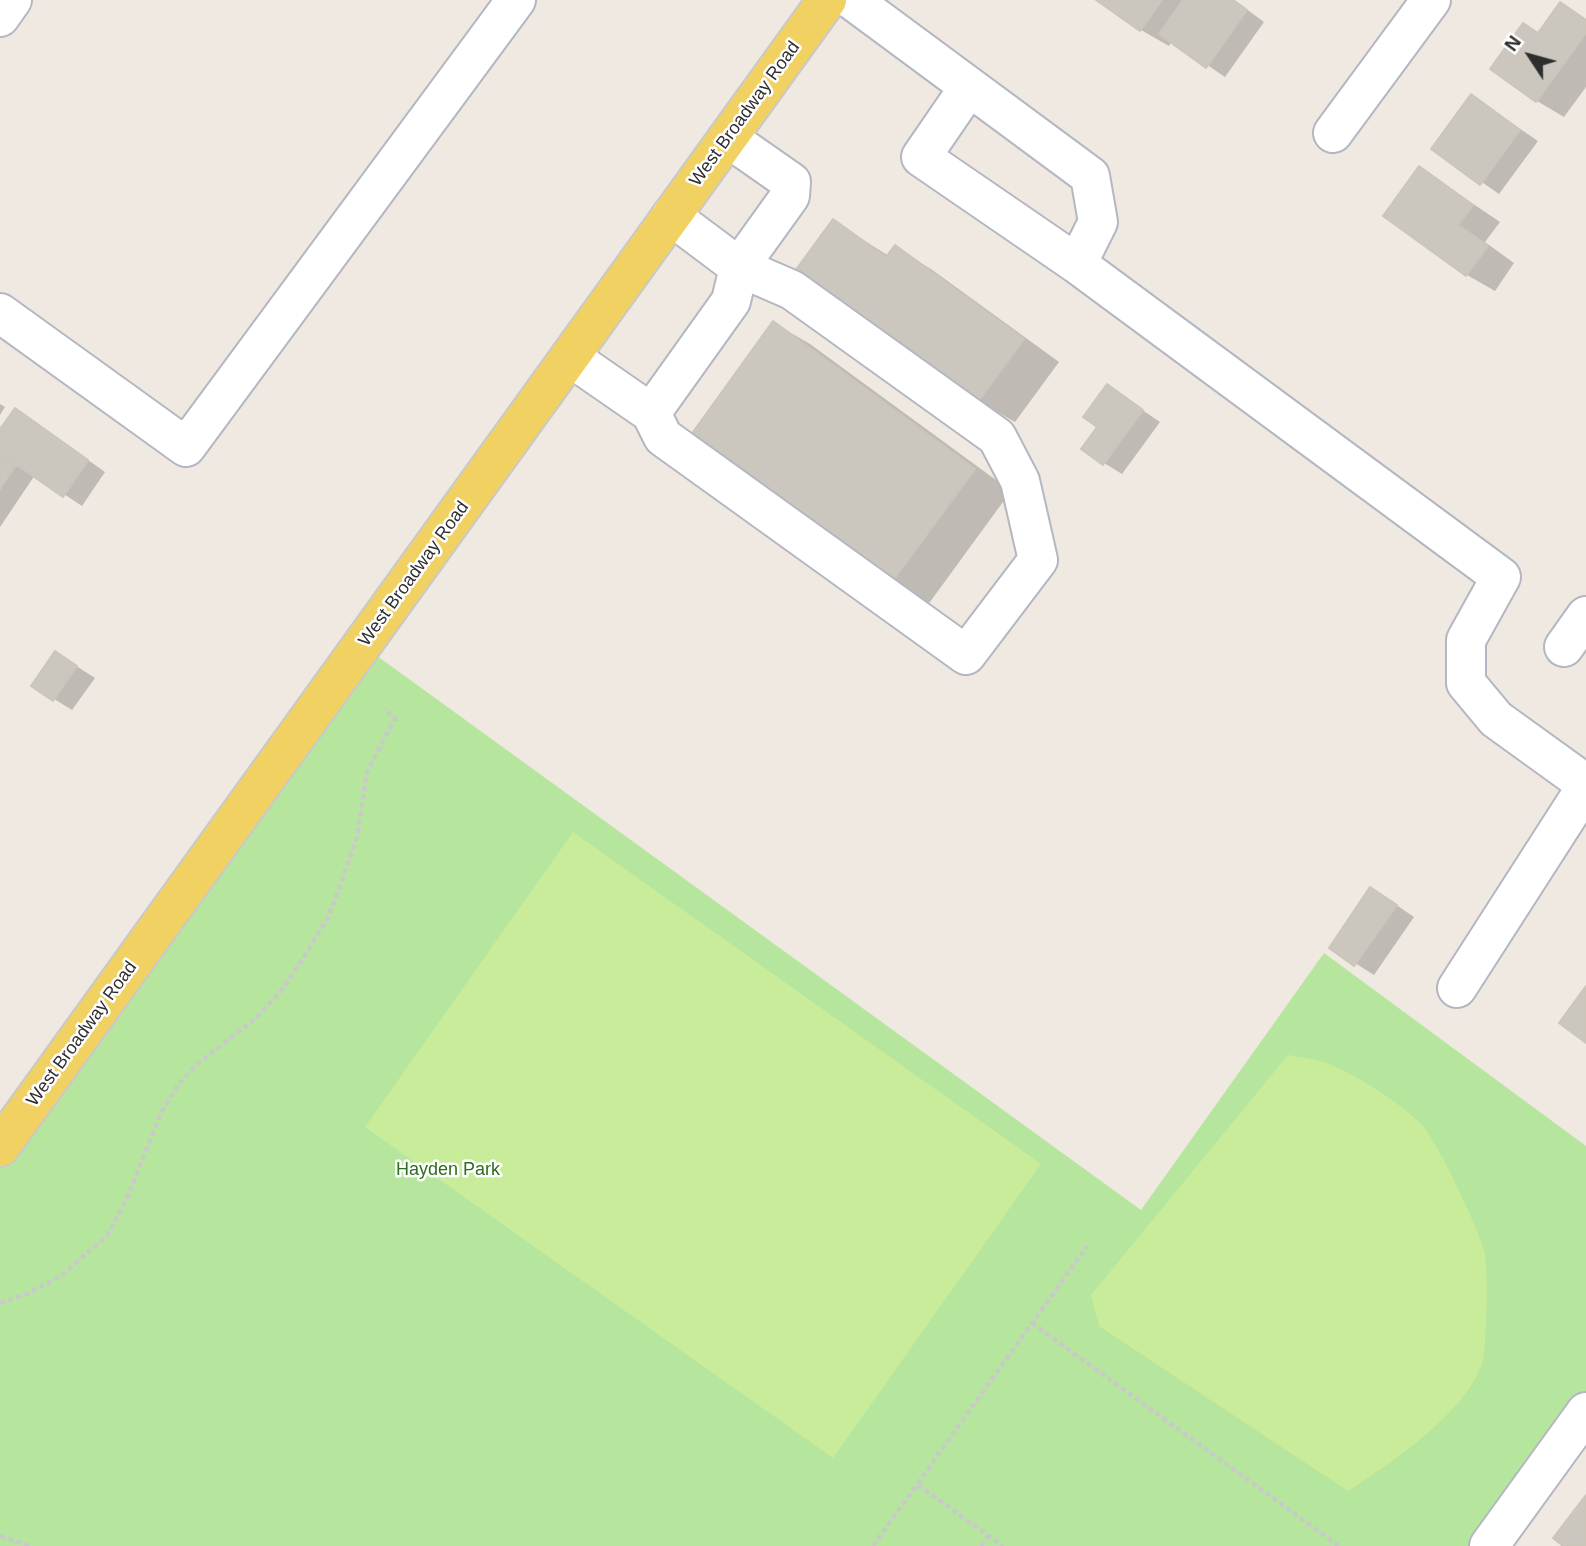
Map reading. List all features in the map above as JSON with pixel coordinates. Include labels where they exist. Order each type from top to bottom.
[{"type":"main road","name":"West Broadway Road","points":[[0,1147],[827,0]]},
{"type":"street","points":[[0,17],[12,0]]},
{"type":"street","points":[[0,313],[186,447],[516,0]]},
{"type":"street","points":[[852,0],[1090,176],[1098,222],[1077,264]]},
{"type":"street","points":[[1333,133],[1431,0]]},
{"type":"street","points":[[969,87],[921,158],[1077,264],[1501,578],[1466,640],[1466,683],[1496,719],[1586,785],[1457,988]]},
{"type":"street","points":[[651,413],[731,301],[740,267],[790,196],[791,182],[728,138]]},
{"type":"street","points":[[570,357],[651,413],[663,437],[966,655],[1038,560],[1020,481],[997,438],[792,290],[740,267],[671,216]]},
{"type":"street","points":[[1564,647],[1586,616]]},
{"type":"street","points":[[1489,1546],[1586,1412]]},
{"type":"path","points":[[0,1303],[29,1293],[61,1276],[107,1236],[128,1196],[161,1113],[177,1086],[197,1064],[255,1019],[281,991],[314,941],[328,918],[352,856],[367,772],[395,718],[384,709]]},
{"type":"path","points":[[873,1546],[1087,1245]]},
{"type":"path","points":[[1032,1323],[1339,1546]]},
{"type":"path","points":[[918,1485],[1003,1546]]},
{"type":"path","points":[[0,1536],[30,1546]]},
{"type":"path","points":[[981,1546],[988,1536]]},
{"type":"green space","name":"Hayden Park","points":[[362,645],[1141,1210],[1324,953],[1586,1146],[1586,1412],[1490,1546],[0,1546],[0,1152]]},
{"type":"green space","points":[[573,832],[1041,1164],[833,1458],[365,1127]]},
{"type":"green space","points":[[1288,1055],[1324,1062],[1354,1076],[1390,1099],[1422,1125],[1457,1187],[1485,1254],[1485,1339],[1483,1360],[1475,1379],[1462,1398],[1426,1434],[1348,1491],[1099,1326],[1091,1295]]},
{"type":"building","points":[[1096,0],[1162,0],[1140,31]]},
{"type":"building","points":[[1183,0],[1233,0],[1247,10],[1206,68],[1159,34]]},
{"type":"building","points":[[1560,2],[1586,20],[1586,33],[1536,102],[1490,69],[1523,23],[1538,33]]},
{"type":"building","points":[[1471,94],[1520,130],[1480,185],[1431,149]]},
{"type":"building","points":[[1419,166],[1473,205],[1458,225],[1488,246],[1466,276],[1383,216]]},
{"type":"building","points":[[833,219],[886,257],[895,245],[1024,339],[977,403],[795,271]]},
{"type":"building","points":[[773,321],[975,469],[889,586],[688,439]]},
{"type":"building","points":[[1107,384],[1143,410],[1103,465],[1081,449],[1097,427],[1083,417]]},
{"type":"building","points":[[15,408],[88,460],[63,497],[0,453],[0,429]]},
{"type":"building","points":[[0,455],[16,465],[0,489]]},
{"type":"building","points":[[55,651],[77,666],[53,701],[31,686]]},
{"type":"building","points":[[1370,887],[1397,905],[1354,966],[1329,948]]},
{"type":"building","points":[[1586,986],[1586,1043],[1559,1023]]},
{"type":"building","points":[[1586,1495],[1586,1546],[1563,1546],[1553,1538]]}]
